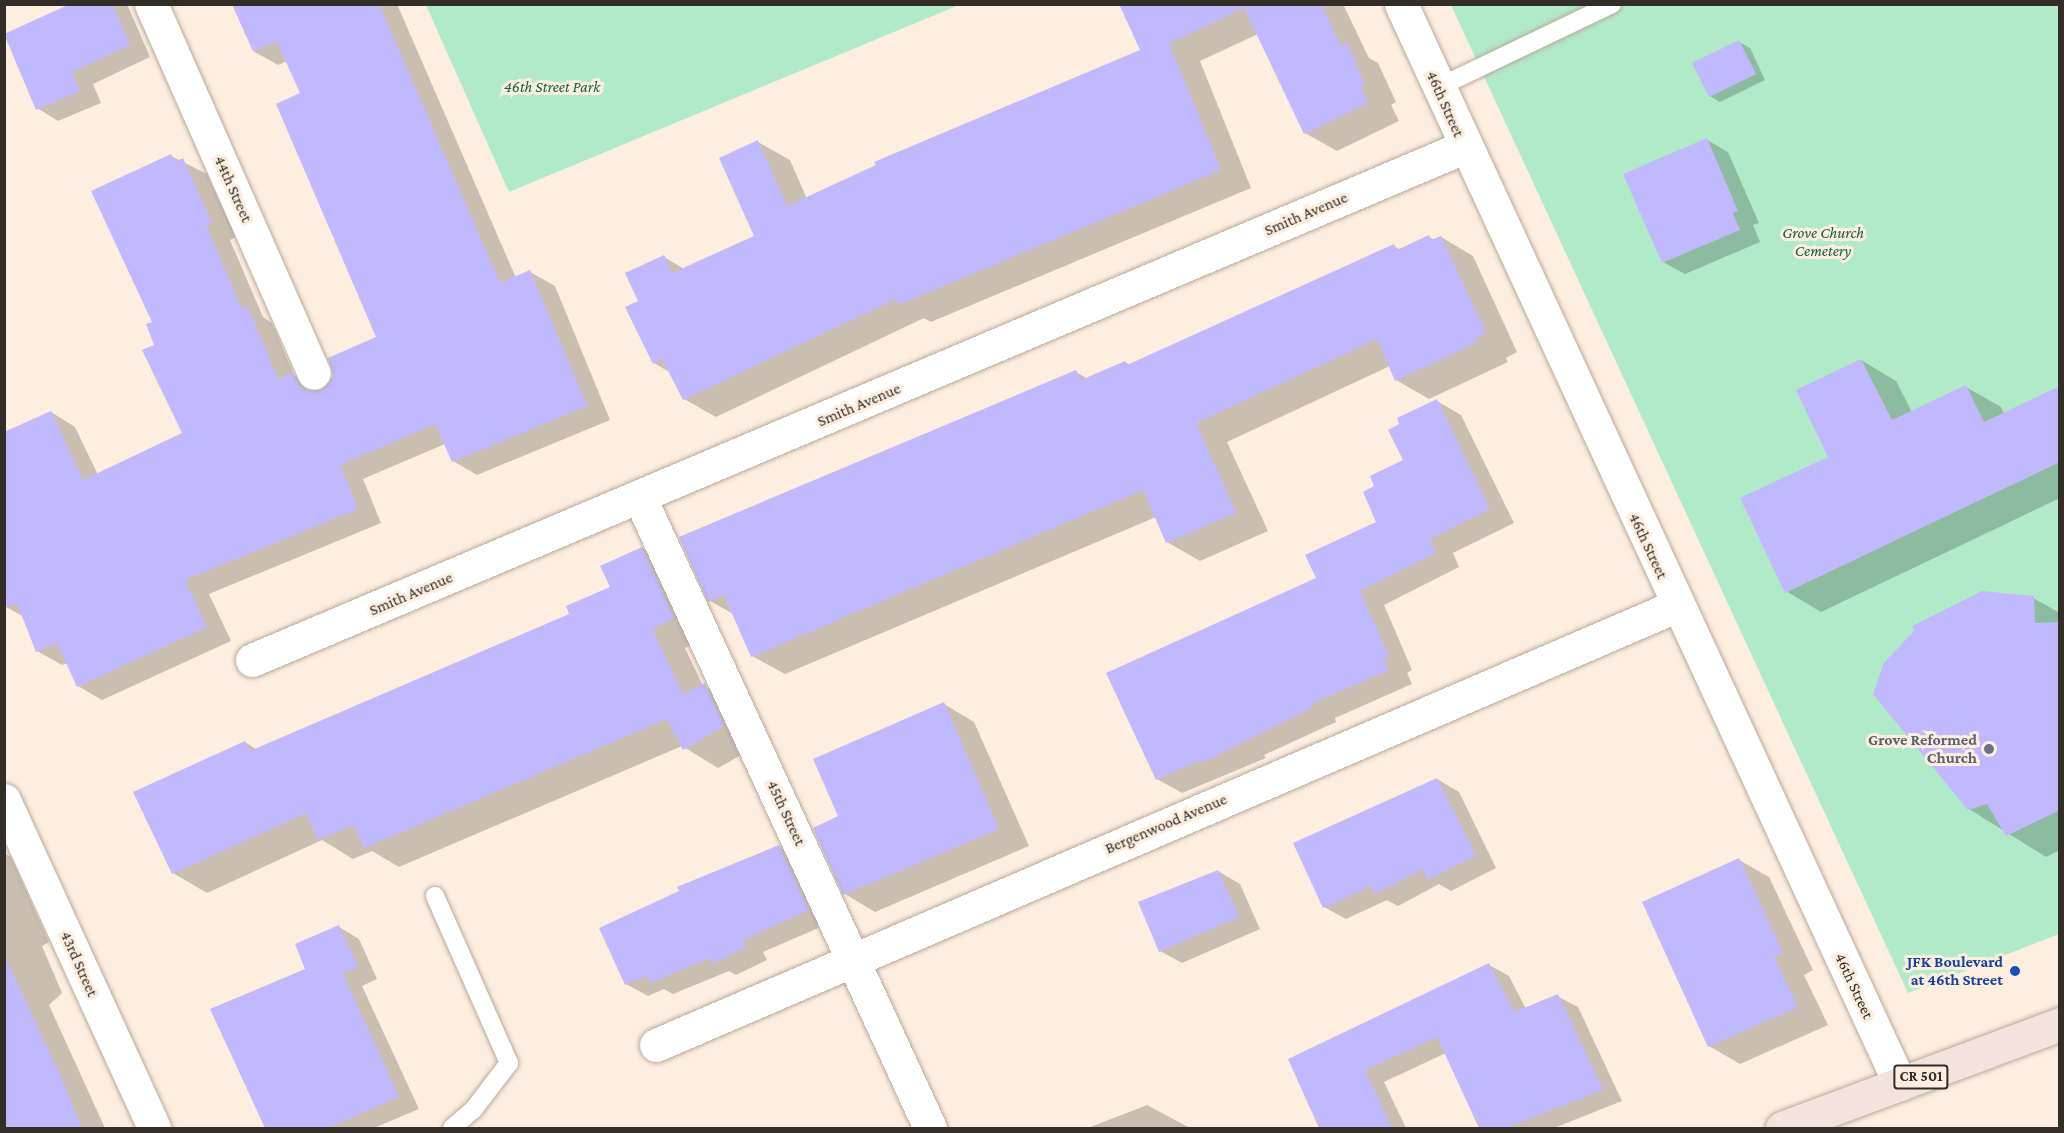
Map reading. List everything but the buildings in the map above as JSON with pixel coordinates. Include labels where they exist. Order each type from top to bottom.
[{"type":"main road","name":"CR 501","points":[[1782,1128],[2060,1024]]},
{"type":"street","name":"44th Street","points":[[151,4],[314,373]]},
{"type":"street","name":"46th Street","points":[[1401,4],[1437,88],[1676,606],[1900,1084]]},
{"type":"street","name":"Smith Avenue","points":[[252,660],[640,498],[1464,147]]},
{"type":"street","name":"45th Street","points":[[640,498],[930,1128]]},
{"type":"street","name":"Bergenwood Avenue","points":[[656,1044],[1676,606]]},
{"type":"street","name":"43rd Street","points":[[4,800],[154,1128]]},
{"type":"lane","points":[[1437,88],[1612,4]]},
{"type":"lane","points":[[435,896],[509,1063],[474,1109],[452,1128]]},
{"type":"green space","name":"46th Street Park","points":[[426,5],[959,5],[509,192]]},
{"type":"green space","name":"Grove Church Cemetery","points":[[1451,5],[2059,5],[2059,934],[1908,993]]},
{"type":"place","name":"Grove Reformed Church","points":[[1989,749]]},
{"type":"place","name":"JFK Boulevard at 46th Street","points":[[2015,971]]}]
